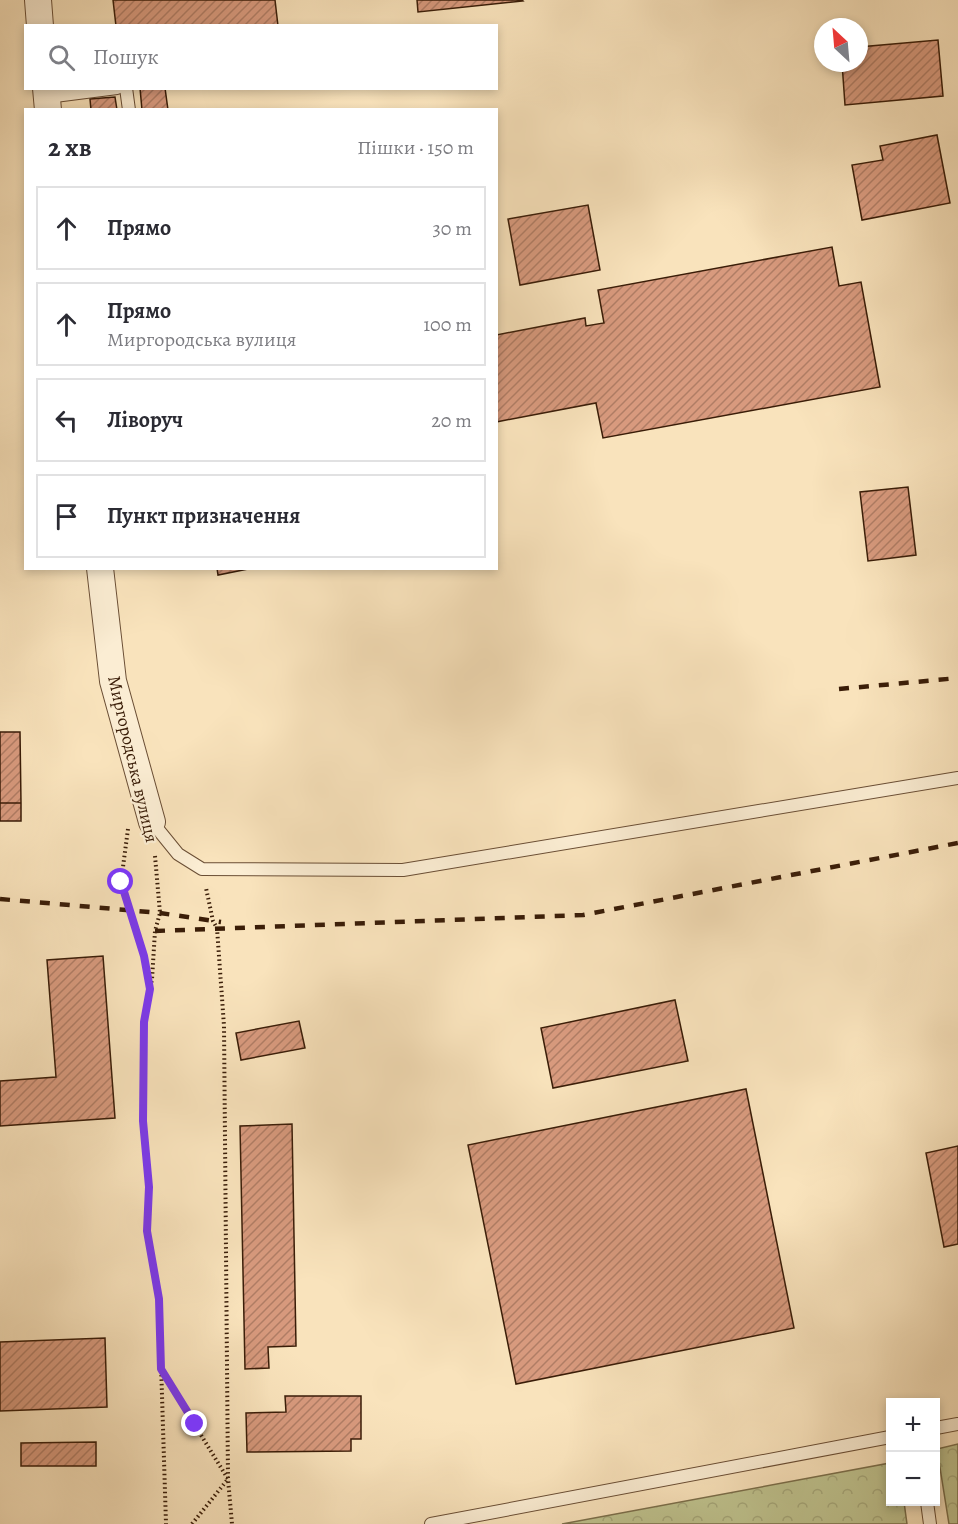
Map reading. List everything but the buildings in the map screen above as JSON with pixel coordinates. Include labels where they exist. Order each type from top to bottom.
[{"type":"street","points":[[38,0],[40,24]]},
{"type":"street","name":"Миргородська вулиця","points":[[100,570],[113,681],[140,824]]},
{"type":"lane","points":[[47,98],[103,90]]},
{"type":"lane","points":[[126,90],[129,108]]},
{"type":"lane","points":[[140,824],[178,854],[202,868],[403,870],[958,778]]},
{"type":"lane","points":[[940,1427],[958,1424]]},
{"type":"lane","points":[[431,1524],[886,1438]]},
{"type":"lane","points":[[928,1506],[930,1524]]},
{"type":"path","name":"Миргородська вулиця","points":[[140,824],[160,914],[155,931],[150,989],[144,1022],[143,1121],[149,1187],[147,1231],[159,1299],[165,1524]]},
{"type":"path","points":[[140,824],[121,882],[144,956],[150,989]]},
{"type":"path","points":[[202,868],[213,921],[217,928],[224,1026],[228,1479],[232,1524]]},
{"type":"path","points":[[161,1369],[228,1479]]},
{"type":"path","points":[[192,1524],[228,1479]]},
{"type":"green space","points":[[958,1444],[958,1524],[949,1524],[940,1468],[940,1448]]},
{"type":"green space","points":[[886,1464],[886,1506],[905,1506],[907,1524],[562,1524]]},
{"type":"railway","points":[[839,689],[958,678]]},
{"type":"railway","points":[[155,931],[583,915],[958,843]]},
{"type":"railway","points":[[0,899],[160,913],[221,922]]},
{"type":"route","points":[[121,882],[144,956],[150,989],[144,1022],[143,1121],[149,1187],[147,1231],[159,1299],[161,1369],[195,1424]]}]
